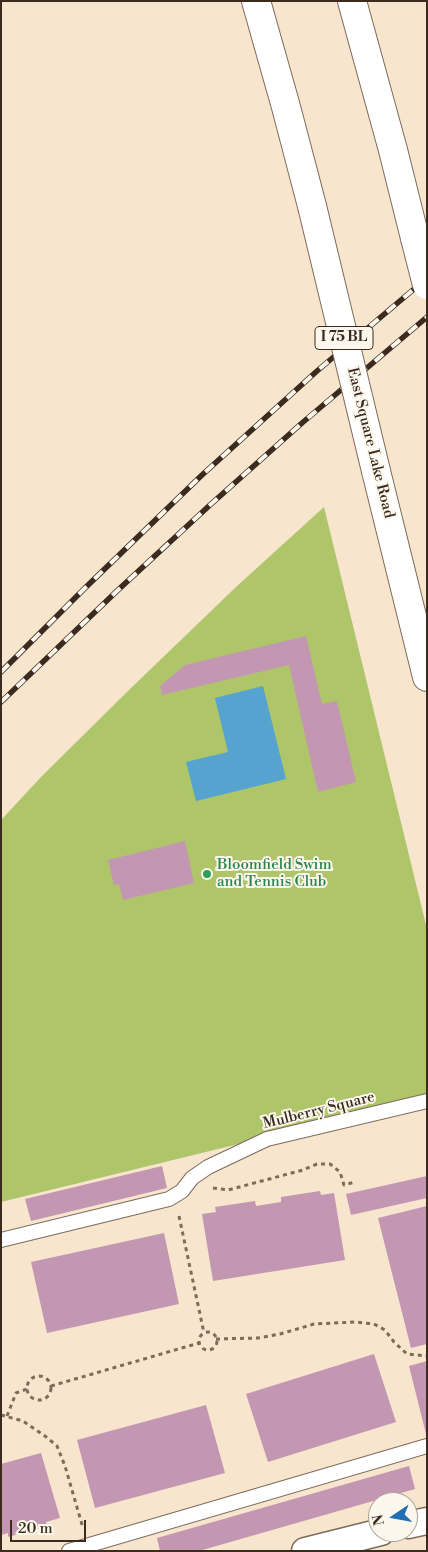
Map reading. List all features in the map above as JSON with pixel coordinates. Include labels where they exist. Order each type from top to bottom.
[{"type":"highway","points":[[247,1],[265,36]]},
{"type":"highway","name":"I 75 BL","points":[[256,1],[265,36]]},
{"type":"highway","points":[[352,1],[393,150],[427,285]]},
{"type":"highway","name":"East Square Lake Road","points":[[265,36],[312,206],[427,678]]},
{"type":"street","points":[[305,1551],[368,1535]]},
{"type":"lane","name":"Mulberry Square","points":[[1,1240],[168,1200],[182,1191],[192,1178],[208,1167],[267,1139],[427,1101]]},
{"type":"lane","points":[[69,1551],[427,1446]]},
{"type":"path","points":[[204,1333],[175,1196],[213,1188],[228,1190],[303,1170],[317,1164],[330,1164],[340,1172],[344,1185],[355,1182]]},
{"type":"path","points":[[216,1339],[258,1338],[314,1324],[355,1322],[374,1324],[385,1330],[407,1354],[427,1356]]},
{"type":"path","points":[[204,1333],[210,1333],[216,1339],[216,1345],[210,1350],[204,1349],[199,1342],[200,1337],[204,1333]]},
{"type":"path","points":[[51,1386],[199,1342]]},
{"type":"path","points":[[36,1377],[47,1379],[51,1386],[47,1397],[40,1400],[33,1398],[27,1389],[29,1382],[36,1377]]},
{"type":"path","points":[[8,1416],[16,1393],[27,1389]]},
{"type":"path","points":[[1,1415],[23,1421],[46,1436],[57,1446],[65,1466],[88,1545]]},
{"type":"green space","name":"Bloomfield Swim and Tennis Club","points":[[324,507],[427,929],[427,1098],[1,1202],[1,820],[42,776],[130,689],[236,587]]},
{"type":"water","points":[[263,686],[286,779],[196,801],[186,762],[228,752],[215,698]]},
{"type":"building","points":[[306,636],[322,704],[337,701],[356,782],[318,792],[289,665],[162,695],[160,686],[185,665]]},
{"type":"building","points":[[185,841],[194,883],[123,900],[119,884],[114,885],[108,860]]},
{"type":"building","points":[[162,1166],[167,1188],[31,1221],[25,1199]]},
{"type":"building","points":[[427,1176],[427,1198],[351,1215],[346,1194]]},
{"type":"building","points":[[320,1191],[321,1195],[334,1193],[345,1260],[213,1281],[202,1214],[216,1212],[215,1207],[255,1201],[256,1206],[281,1202],[281,1197]]},
{"type":"building","points":[[427,1206],[427,1344],[411,1348],[378,1218]]},
{"type":"building","points":[[164,1233],[179,1304],[47,1333],[31,1262]]},
{"type":"building","points":[[374,1354],[396,1422],[268,1462],[246,1394]]},
{"type":"building","points":[[427,1361],[427,1434],[426,1434],[409,1366]]},
{"type":"building","points":[[206,1405],[225,1473],[95,1508],[77,1440]]},
{"type":"building","points":[[41,1453],[60,1518],[46,1522],[47,1526],[8,1537],[8,1533],[1,1535],[1,1464]]},
{"type":"building","points":[[409,1466],[415,1489],[405,1492],[368,1492],[368,1502],[199,1551],[160,1551],[157,1538]]},
{"type":"railway","points":[[1,672],[202,475],[317,371],[427,278]]},
{"type":"railway","points":[[1,702],[210,505],[302,423],[427,317]]},
{"type":"place","name":"Bloomfield Swim and Tennis Club","points":[[207,874]]}]
